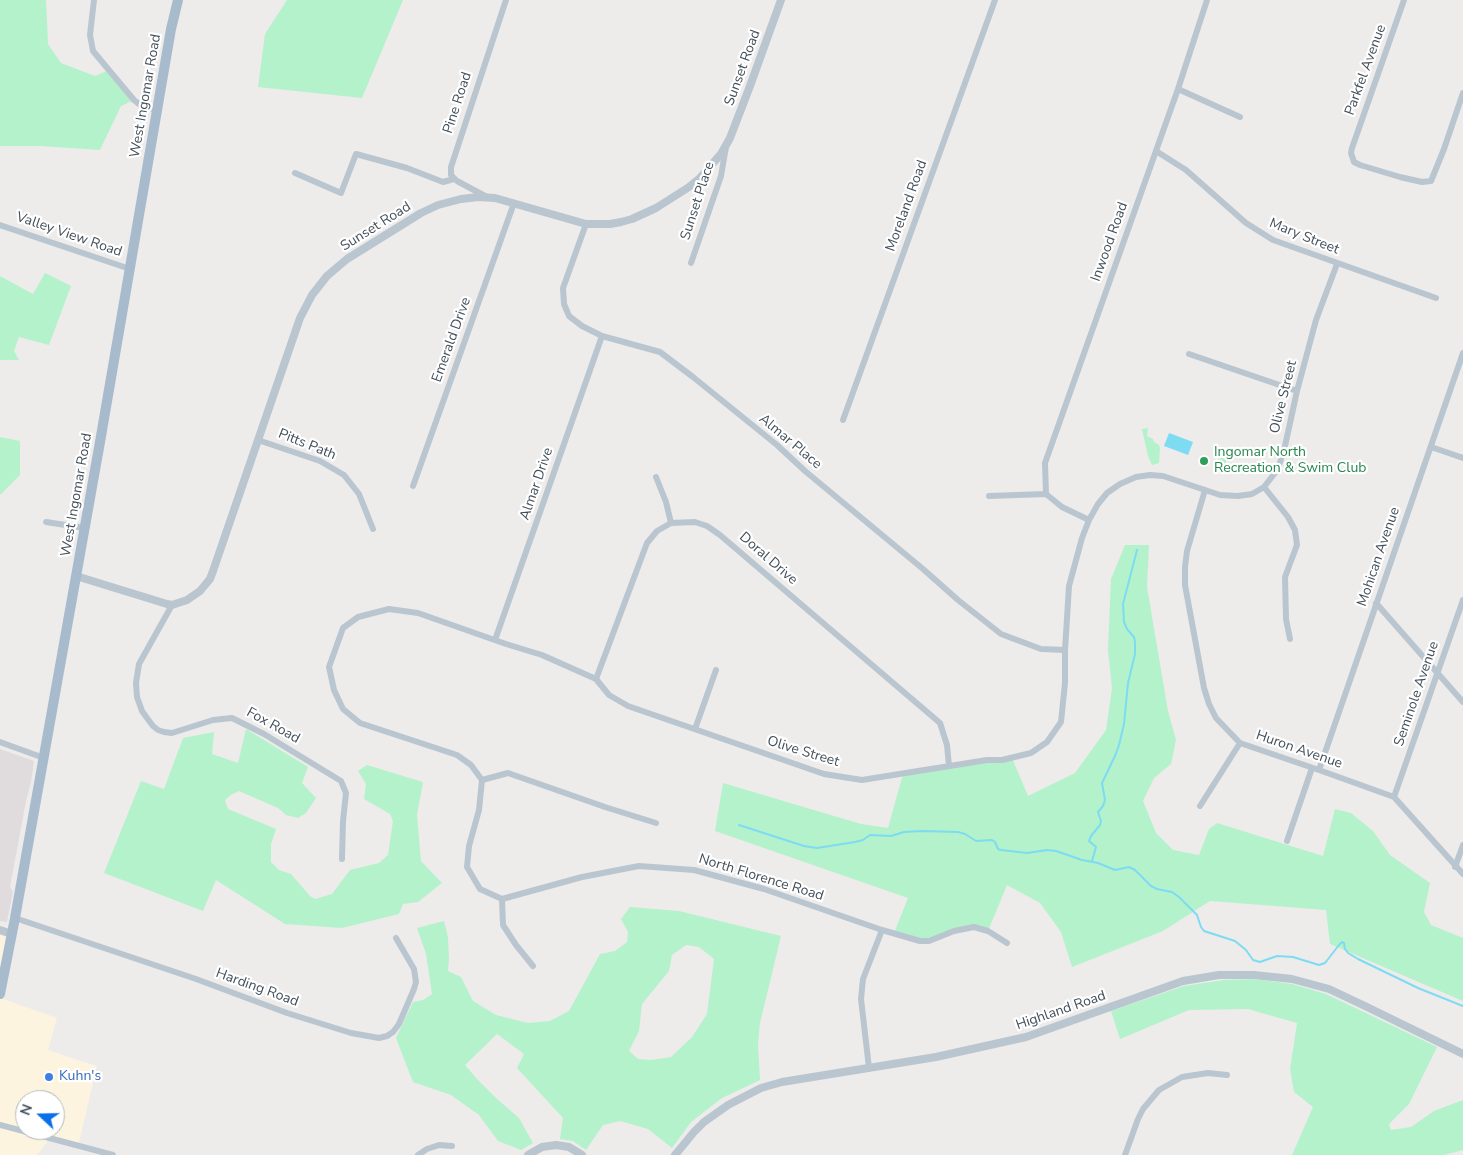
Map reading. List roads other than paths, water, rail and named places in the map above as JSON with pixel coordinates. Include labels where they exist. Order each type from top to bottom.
[{"type":"main road","name":"West Ingomar Road","points":[[0,994],[85,528],[171,29],[178,0]]},
{"type":"street","points":[[94,0],[90,36],[93,51],[134,100],[140,105],[158,111]]},
{"type":"street","name":"Pine Road","points":[[454,179],[450,171],[452,162],[506,0]]},
{"type":"street","name":"Sunset Road","points":[[172,605],[187,600],[205,586],[210,579],[300,318],[320,282],[347,259],[429,209],[461,199],[487,196],[586,224],[621,222],[638,217],[656,208],[700,178],[716,162],[726,146],[751,84],[781,0]]},
{"type":"street","name":"Moreland Road","points":[[843,420],[995,0]]},
{"type":"street","name":"Inwood Road","points":[[1046,494],[1045,463],[1178,89],[1207,0]]},
{"type":"street","name":"Parkfel Avenue","points":[[1404,0],[1352,148],[1351,154],[1354,162],[1416,181],[1431,181],[1463,93]]},
{"type":"street","points":[[1178,89],[1240,117]]},
{"type":"street","name":"Sunset Place","points":[[691,263],[721,176],[726,146]]},
{"type":"street","name":"Mary Street","points":[[1156,151],[1186,170],[1246,224],[1274,240],[1436,298]]},
{"type":"street","points":[[295,173],[341,193],[356,154],[407,168],[443,182],[454,179],[487,196]]},
{"type":"street","name":"Emerald Drive","points":[[413,486],[514,203]]},
{"type":"street","name":"Almar Place","points":[[586,224],[563,288],[564,304],[569,316],[582,326],[602,336],[660,352],[777,445],[805,471],[1001,634],[1042,649],[1065,650]]},
{"type":"street","name":"Valley View Road","points":[[0,225],[130,269]]},
{"type":"street","name":"Olive Street","points":[[482,780],[471,765],[457,755],[360,723],[343,709],[334,690],[329,667],[343,628],[358,617],[389,609],[418,613],[542,655],[596,679],[609,695],[628,706],[824,774],[862,780],[987,760],[1002,760],[1031,753],[1047,742],[1061,722],[1065,683],[1069,586],[1082,538],[1098,504],[1107,493],[1120,484],[1150,475],[1163,476],[1220,495],[1238,496],[1252,494],[1264,487],[1278,469],[1316,320],[1337,264]]},
{"type":"street","name":"Almar Drive","points":[[495,640],[602,336]]},
{"type":"street","name":"Mohican Avenue","points":[[1287,840],[1376,603],[1463,353]]},
{"type":"street","points":[[1189,354],[1297,391]]},
{"type":"street","name":"Pitts Path","points":[[258,440],[320,461],[344,475],[350,480],[359,494],[373,529]]},
{"type":"street","points":[[1431,446],[1463,458]]},
{"type":"street","points":[[596,679],[647,543],[657,531],[671,523],[666,502],[656,477]]},
{"type":"street","points":[[1264,487],[1288,517],[1295,530],[1297,545],[1285,577],[1286,618],[1290,639]]},
{"type":"street","name":"Huron Avenue","points":[[1206,490],[1187,551],[1185,585],[1199,664],[1209,704],[1216,718],[1240,743],[1394,797],[1463,874]]},
{"type":"street","points":[[989,496],[1046,494],[1062,507],[1089,520]]},
{"type":"street","points":[[46,522],[85,528]]},
{"type":"street","name":"Doral Drive","points":[[671,523],[695,522],[707,526],[720,535],[940,723],[947,745],[949,766]]},
{"type":"street","points":[[76,576],[143,598],[172,605]]},
{"type":"street","name":"Seminole Avenue","points":[[1394,797],[1463,600]]},
{"type":"street","points":[[1376,603],[1463,702]]},
{"type":"street","name":"Fox Road","points":[[172,605],[139,664],[136,683],[137,697],[142,711],[152,726],[158,730],[172,733],[213,720],[232,718],[264,734],[341,781],[346,793],[342,860]]},
{"type":"street","points":[[695,729],[716,670]]},
{"type":"street","points":[[0,742],[44,758]]},
{"type":"street","points":[[1200,806],[1240,743]]},
{"type":"street","points":[[533,966],[516,946],[503,925],[502,899],[480,889],[467,867],[469,846],[479,810],[482,780],[508,773],[656,823]]},
{"type":"street","points":[[1455,867],[1463,845]]},
{"type":"street","name":"North Florence Road","points":[[502,899],[582,877],[639,866],[694,870],[764,889],[882,930],[920,941],[929,941],[954,931],[974,927],[988,931],[1007,943]]},
{"type":"street","name":"Harding Road","points":[[15,918],[196,979],[287,1014],[351,1033],[379,1038],[393,1032],[399,1024],[416,982],[414,969],[396,938]]},
{"type":"street","points":[[0,930],[12,934]]},
{"type":"street","points":[[870,1068],[861,999],[864,979],[882,930]]},
{"type":"street","name":"Highland Road","points":[[675,1155],[704,1122],[728,1105],[752,1092],[782,1082],[936,1058],[1026,1038],[1183,981],[1219,975],[1254,975],[1292,979],[1329,989],[1463,1054]]},
{"type":"street","points":[[1126,1155],[1138,1119],[1159,1090],[1172,1082],[1188,1076],[1208,1073],[1227,1075]]},
{"type":"street","points":[[0,1125],[113,1155]]},
{"type":"street","points":[[418,1155],[427,1149],[439,1145],[452,1146]]},
{"type":"street","points":[[528,1155],[542,1147],[556,1145],[569,1147],[582,1155]]},
{"type":"water","points":[[1169,433],[1193,442],[1188,455],[1164,446]]},
{"type":"waterway","points":[[1092,861],[1096,847],[1089,841],[1101,821],[1098,812],[1105,800],[1102,783],[1119,745],[1124,724],[1128,683],[1135,654],[1134,637],[1124,622],[1123,604],[1137,550]]},
{"type":"waterway","points":[[739,825],[804,846],[817,848],[855,842],[863,840],[870,835],[891,836],[904,832],[922,831],[958,832],[976,841],[992,840],[998,849],[1001,850],[1027,853],[1047,850],[1056,851],[1115,870],[1129,867],[1135,870],[1151,886],[1172,892],[1179,897],[1197,915],[1204,931],[1235,941],[1246,950],[1253,960],[1260,962],[1277,956],[1293,957],[1319,965],[1325,963],[1342,942],[1348,953],[1358,959],[1418,988],[1463,1006]]},
{"type":"place","name":"Ingomar North Recreation & Swim Club","points":[[1204,461]]},
{"type":"place","name":"Kuhn's","points":[[49,1077]]}]
